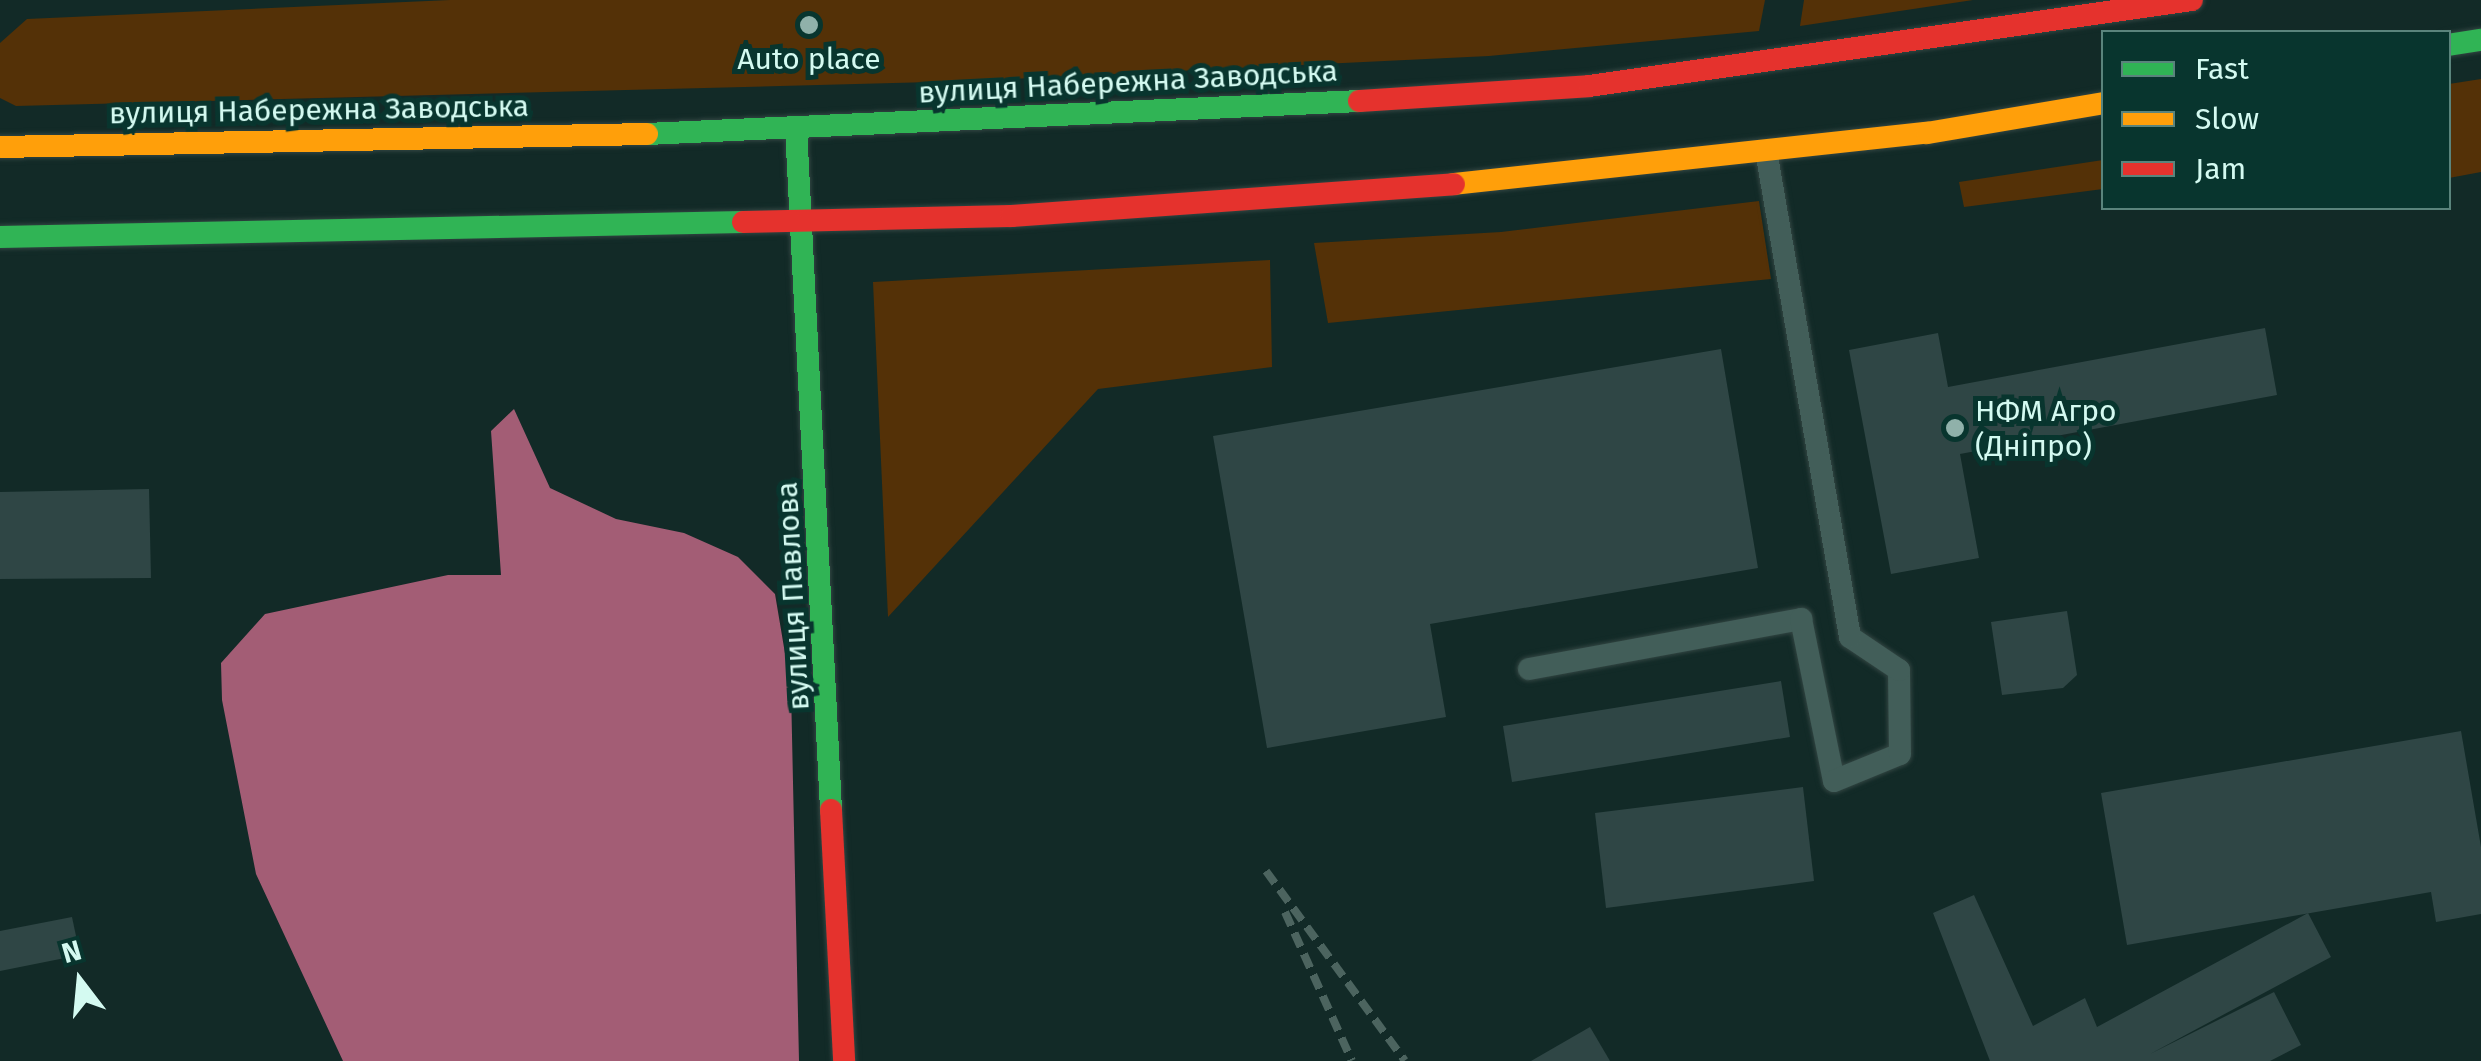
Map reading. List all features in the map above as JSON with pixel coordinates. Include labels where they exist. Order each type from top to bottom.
[{"type":"main road","name":"вулиця Набережна Заводська","points":[[0,146],[796,128],[1589,86],[2192,0]]},
{"type":"main road","points":[[2451,45],[2481,40]]},
{"type":"main road","points":[[0,237],[1032,215],[1600,173],[2101,104]]},
{"type":"main road","name":"вулиця Павлова","points":[[796,128],[844,1061]]},
{"type":"lane","points":[[1529,669],[1801,619],[1834,781],[1900,754],[1899,670],[1850,636],[1766,153]]},
{"type":"shaded area","points":[[450,0],[1765,0],[1759,31],[1489,56],[969,81],[16,106],[0,98],[0,43],[27,19]]},
{"type":"shaded area","points":[[1804,0],[1973,0],[1800,26]]},
{"type":"shaded area","points":[[2481,79],[2481,172],[2451,178],[2451,84]]},
{"type":"shaded area","points":[[2101,160],[2101,189],[1964,207],[1959,182]]},
{"type":"shaded area","points":[[1759,201],[1771,279],[1328,323],[1314,243],[1501,232]]},
{"type":"shaded area","points":[[1270,260],[1272,367],[1098,389],[888,617],[873,282]]},
{"type":"shaded area","points":[[514,409],[550,488],[616,519],[684,533],[738,557],[775,594],[791,689],[799,1061],[343,1061],[256,874],[222,700],[221,663],[265,614],[448,575],[501,575],[491,431]]},
{"type":"building","points":[[2265,328],[2277,395],[1960,454],[1979,558],[1891,574],[1849,350],[1938,333],[1948,387]]},
{"type":"building","points":[[1721,349],[1758,568],[1430,624],[1446,717],[1267,748],[1213,436]]},
{"type":"building","points":[[149,489],[151,578],[0,579],[0,492]]},
{"type":"building","points":[[2067,611],[2077,675],[2063,688],[2002,695],[1991,622]]},
{"type":"building","points":[[1781,681],[1790,737],[1512,782],[1503,726]]},
{"type":"building","points":[[2461,731],[2481,847],[2481,914],[2436,922],[2431,892],[2127,945],[2101,793]]},
{"type":"building","points":[[1803,787],[1814,881],[1606,908],[1595,813]]},
{"type":"building","points":[[1974,895],[2033,1026],[2085,998],[2097,1027],[2308,913],[2331,957],[2150,1054],[2274,992],[2301,1045],[2270,1061],[1990,1061],[1933,913]]},
{"type":"building","points":[[72,917],[80,955],[0,971],[0,931]]},
{"type":"building","points":[[1590,1027],[1610,1061],[1531,1061]]},
{"type":"railway","points":[[1266,871],[1405,1061]]},
{"type":"railway","points":[[1285,912],[1352,1061]]},
{"type":"traffic: fast","points":[[2451,45],[2481,40]]},
{"type":"traffic: fast","points":[[647,134],[1359,101]]},
{"type":"traffic: fast","points":[[796,128],[831,810]]},
{"type":"traffic: fast","points":[[0,237],[743,222]]},
{"type":"traffic: slow","points":[[1454,184],[1927,133],[2101,104]]},
{"type":"traffic: slow","points":[[0,147],[647,134]]},
{"type":"traffic: jam","points":[[1359,101],[1589,86],[2192,0]]},
{"type":"traffic: jam","points":[[743,222],[1012,216],[1454,184]]},
{"type":"traffic: jam","points":[[831,810],[844,1061]]},
{"type":"place","name":"Auto place","points":[[809,25]]},
{"type":"place","name":"НФМ Агро (Дніпро)","points":[[1955,428]]}]
